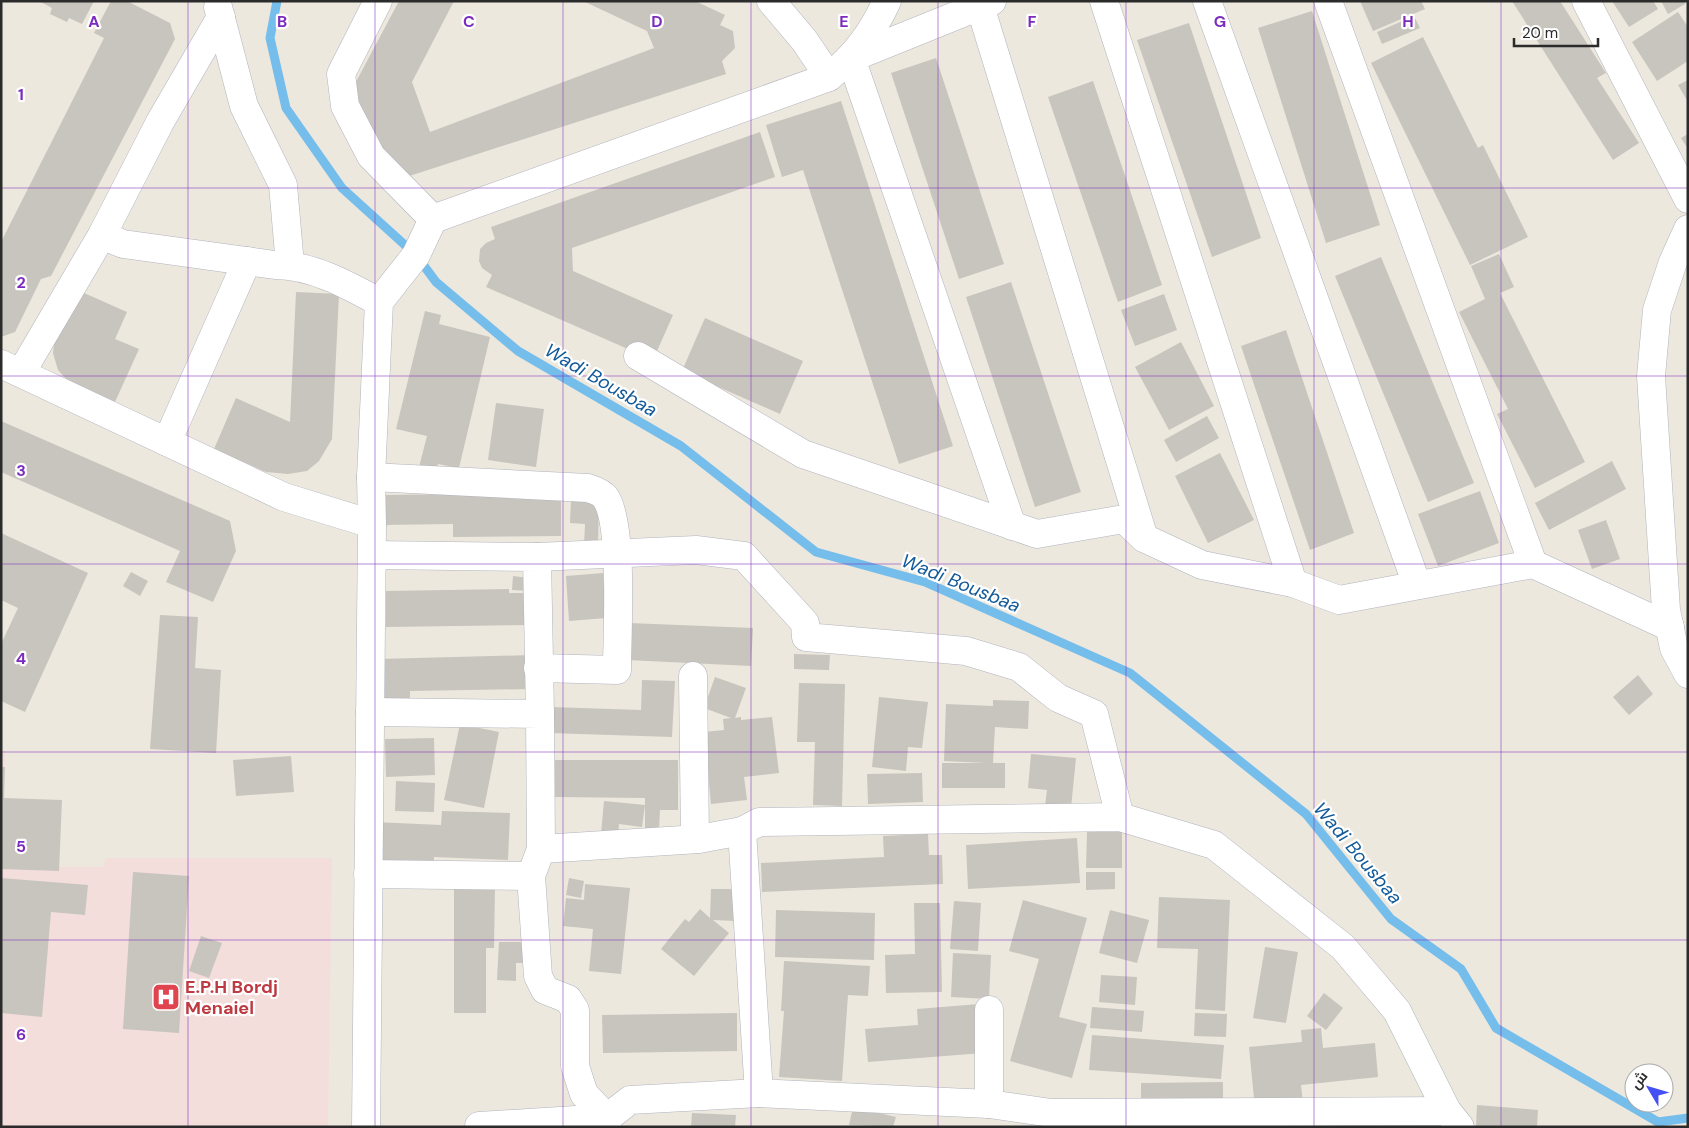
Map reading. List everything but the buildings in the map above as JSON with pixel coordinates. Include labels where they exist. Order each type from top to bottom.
[{"type":"street","points":[[378,1],[341,74],[344,106],[371,156],[433,219]]},
{"type":"street","points":[[771,1],[804,40],[829,77]]},
{"type":"street","points":[[366,1127],[372,555],[371,477],[379,302],[416,255],[433,219],[829,77],[851,58],[877,22],[887,1]]},
{"type":"street","points":[[1104,1],[1293,583]]},
{"type":"street","points":[[1207,1],[1417,585]]},
{"type":"street","points":[[1328,1],[1533,564]]},
{"type":"street","points":[[1586,1],[1688,199]]},
{"type":"street","points":[[851,58],[986,4],[1144,538]]},
{"type":"street","points":[[217,6],[102,235],[11,368],[284,497],[372,524]]},
{"type":"street","points":[[217,6],[244,106],[283,185],[290,265]]},
{"type":"street","points":[[851,58],[1012,526]]},
{"type":"street","points":[[1688,229],[1673,262],[1658,310],[1651,376],[1674,618],[1674,648],[1688,674]]},
{"type":"street","points":[[102,235],[123,244],[247,262],[290,265],[341,282],[379,302]]},
{"type":"street","points":[[167,442],[247,262]]},
{"type":"street","points":[[638,356],[803,454],[1037,534],[1124,519],[1144,538],[1202,565],[1293,583],[1339,600],[1533,564],[1674,618]]},
{"type":"street","points":[[371,477],[588,488],[604,495],[611,510],[617,552],[617,670],[538,668]]},
{"type":"street","points":[[372,555],[537,557],[696,550],[744,556],[805,623],[806,637],[966,651],[1019,667],[1058,698],[1094,714],[1120,816]]},
{"type":"street","points":[[537,557],[541,849],[531,876],[538,976],[544,990],[568,999],[576,1010],[575,1066],[584,1094],[607,1122]]},
{"type":"street","points":[[693,676],[695,839]]},
{"type":"street","points":[[370,712],[540,714]]},
{"type":"street","points":[[479,1126],[607,1122],[630,1100],[759,1093],[989,1104],[1051,1113],[1454,1119],[1397,1011],[1343,947],[1214,845],[1120,816],[759,822],[742,831],[695,839],[541,849]]},
{"type":"street","points":[[742,831],[759,1093]]},
{"type":"street","points":[[368,874],[531,876]]},
{"type":"street","points":[[989,1010],[989,1104]]},
{"type":"shaded area","name":"E.P.H Bordj Menaiel","points":[[1,751],[5,751],[4,799],[55,867],[103,867],[106,858],[332,858],[328,1127],[1,1127]]},
{"type":"waterway","name":"Wadi Bousbaa","points":[[277,1],[270,38],[286,108],[342,188],[416,255],[436,282],[518,351],[681,446],[816,552],[925,582],[1130,673],[1306,814],[1391,919],[1461,969],[1496,1028],[1658,1122],[1688,1118]]},
{"type":"place","name":"E.P.H Bordj Menaiel","points":[[166,997]]}]
